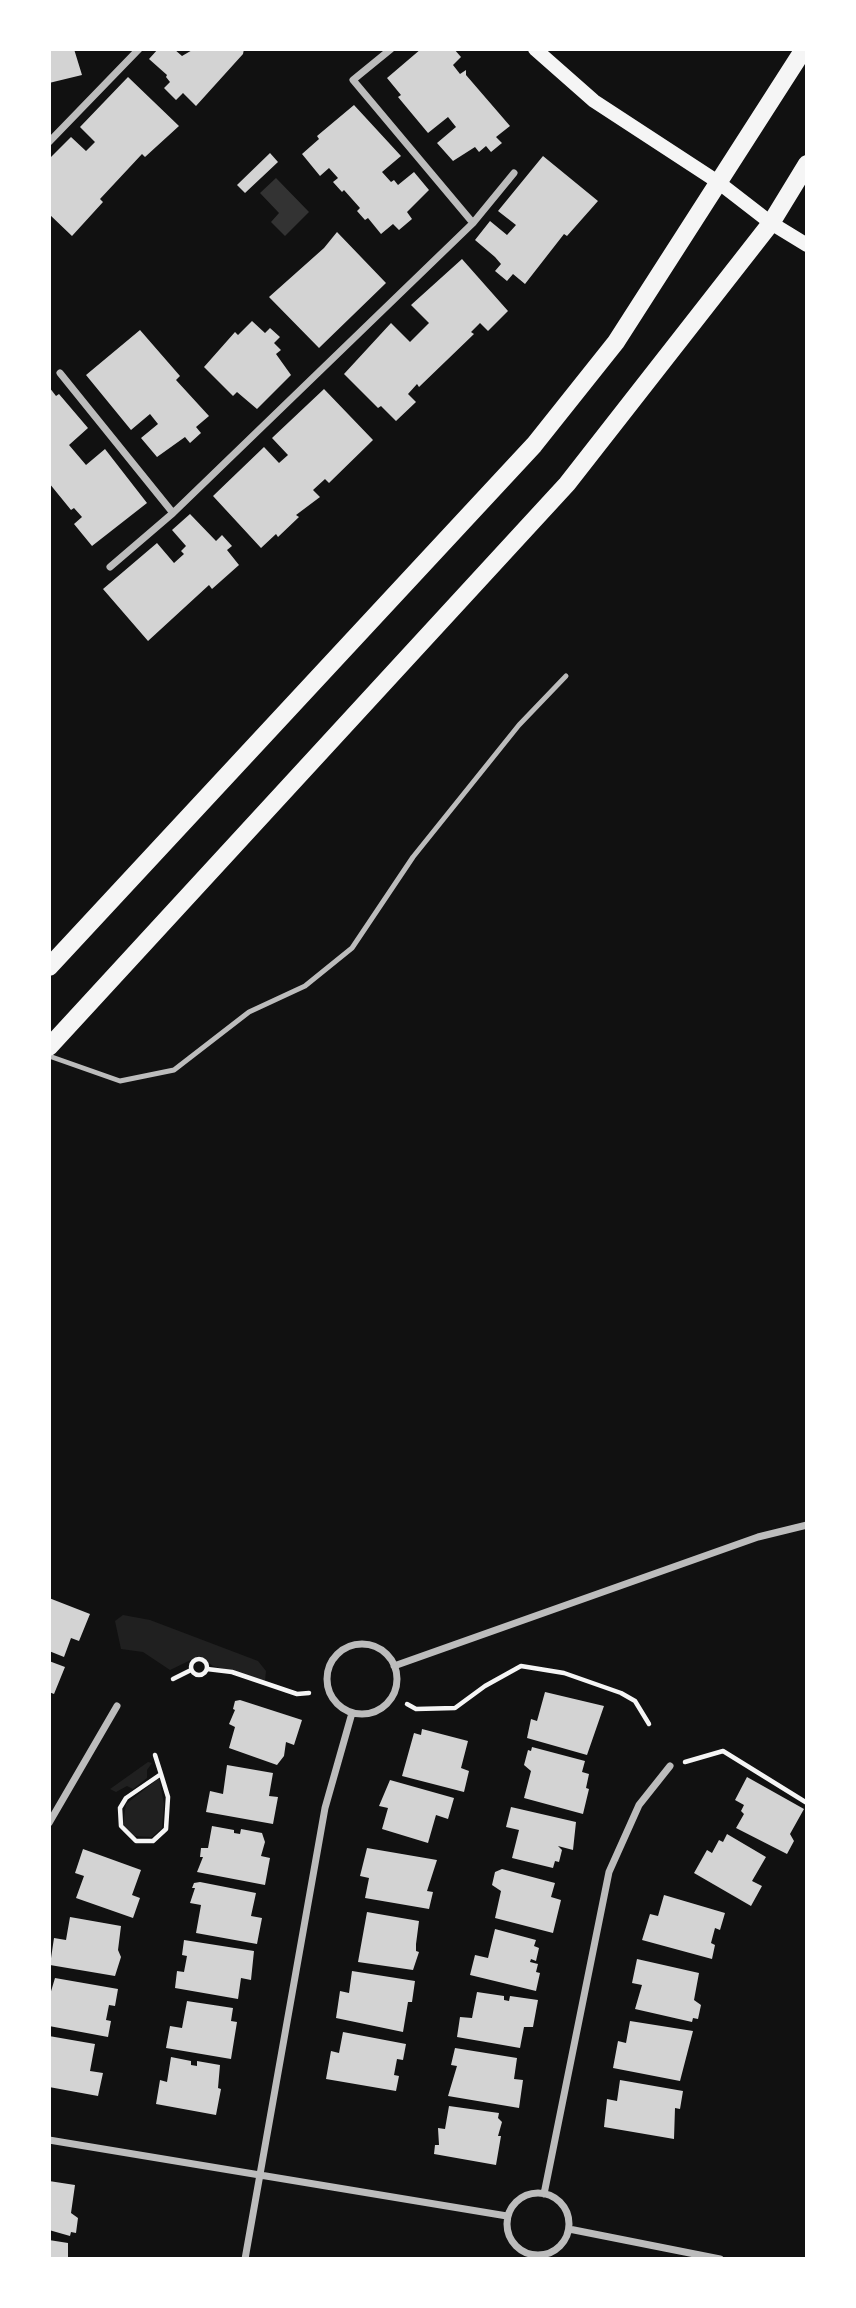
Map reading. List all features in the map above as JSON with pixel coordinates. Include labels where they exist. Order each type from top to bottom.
[{"type":"main road","points":[[536,49],[594,101],[718,182],[771,223],[807,245]]},
{"type":"main road","points":[[49,967],[534,444],[616,342],[804,49]]},
{"type":"main road","points":[[49,1047],[567,484],[771,223],[807,164]]},
{"type":"street","points":[[49,142],[139,49]]},
{"type":"street","points":[[391,49],[353,80],[473,223]]},
{"type":"street","points":[[110,567],[173,513],[473,223],[514,173]]},
{"type":"street","points":[[60,373],[173,513]]},
{"type":"street","points":[[394,1666],[416,1661],[758,1537],[807,1525]]},
{"type":"street","points":[[369,1644],[380,1648],[394,1666],[397,1677],[390,1700],[371,1713],[352,1713],[338,1704],[327,1684],[327,1673],[338,1653],[347,1647],[369,1644]]},
{"type":"street","points":[[49,1823],[117,1706]]},
{"type":"street","points":[[245,2259],[325,1808],[352,1713]]},
{"type":"street","points":[[544,2194],[609,1872],[639,1805],[670,1766]]},
{"type":"street","points":[[49,2140],[507,2216]]},
{"type":"street","points":[[544,2194],[558,2201],[565,2209],[569,2229],[565,2239],[551,2253],[529,2257],[512,2244],[508,2234],[507,2216],[520,2198],[544,2194]]},
{"type":"street","points":[[569,2229],[720,2259]]},
{"type":"lane","points":[[49,1056],[120,1081],[174,1069],[249,1012],[305,986],[352,948],[413,857],[519,725],[566,676]]},
{"type":"path","points":[[173,1679],[191,1670],[193,1662],[200,1659],[205,1661],[207,1669]]},
{"type":"path","points":[[407,1704],[416,1709],[455,1708],[485,1686],[521,1666],[564,1673],[621,1693],[635,1701],[649,1724]]},
{"type":"path","points":[[191,1670],[199,1675],[207,1669],[232,1672],[297,1694],[309,1693]]},
{"type":"path","points":[[670,1766],[723,1751],[807,1803]]},
{"type":"path","points":[[155,1755],[161,1774],[168,1797],[166,1829],[153,1841],[136,1841],[123,1832],[119,1820],[120,1808],[127,1798],[161,1774]]},
{"type":"shaded area","points":[[276,178],[309,212],[285,236],[271,222],[279,213],[260,193]]},
{"type":"shaded area","points":[[123,1615],[150,1620],[258,1661],[266,1671],[265,1681],[213,1666],[199,1656],[170,1670],[143,1652],[121,1649],[115,1621]]},
{"type":"shaded area","points":[[148,1762],[152,1763],[147,1770],[147,1778],[133,1789],[127,1786],[116,1792],[110,1789]]},
{"type":"shaded area","points":[[159,1778],[164,1804],[162,1828],[152,1837],[132,1836],[123,1824],[126,1804]]},
{"type":"building","points":[[49,49],[74,49],[82,75],[49,83]]},
{"type":"building","points":[[158,49],[174,49],[182,56],[194,49],[244,49],[243,54],[196,106],[183,93],[176,100],[164,88],[170,82],[167,75],[149,59]]},
{"type":"building","points":[[421,49],[454,49],[461,57],[453,65],[460,74],[466,70],[466,75],[510,126],[496,137],[502,143],[491,152],[486,146],[479,152],[475,147],[453,161],[437,143],[456,127],[448,117],[428,133],[398,97],[401,95],[387,78]]},
{"type":"building","points":[[128,77],[179,126],[145,157],[142,154],[100,199],[103,202],[72,236],[49,214],[49,159],[71,137],[86,151],[95,142],[80,127]]},
{"type":"building","points":[[354,105],[401,156],[382,172],[398,185],[414,172],[429,190],[407,212],[412,219],[399,230],[393,224],[381,234],[368,218],[365,220],[357,211],[360,208],[344,190],[342,192],[333,182],[338,178],[329,168],[320,176],[302,154],[319,139],[317,136]]},
{"type":"building","points":[[270,153],[278,162],[245,193],[237,185]]},
{"type":"building","points":[[543,156],[598,201],[567,236],[564,234],[525,284],[513,274],[507,281],[495,271],[501,264],[475,240],[490,221],[507,235],[516,225],[498,211]]},
{"type":"building","points":[[337,232],[386,283],[319,348],[269,297],[324,248]]},
{"type":"building","points":[[462,259],[508,311],[488,331],[480,323],[471,332],[474,334],[419,387],[417,384],[408,394],[416,402],[396,421],[381,406],[378,408],[344,374],[391,323],[410,342],[429,323],[411,305]]},
{"type":"building","points":[[252,321],[265,333],[270,328],[280,337],[274,343],[281,350],[276,354],[291,375],[257,409],[237,392],[233,396],[204,367],[235,332],[238,335]]},
{"type":"building","points":[[140,330],[180,376],[176,380],[209,416],[196,427],[201,433],[190,443],[185,437],[157,457],[141,438],[158,424],[150,414],[131,430],[86,375]]},
{"type":"building","points":[[49,387],[56,396],[59,394],[88,428],[69,445],[86,465],[105,449],[147,503],[92,546],[74,524],[82,517],[74,508],[71,510],[49,483]]},
{"type":"building","points":[[324,389],[373,440],[329,483],[325,479],[313,490],[320,497],[296,515],[299,517],[278,537],[276,534],[261,548],[213,496],[264,447],[279,463],[288,455],[272,438]]},
{"type":"building","points":[[190,514],[216,541],[222,535],[232,546],[227,550],[239,565],[212,589],[209,585],[148,641],[103,589],[157,543],[174,563],[184,554],[181,551],[186,546],[172,530]]},
{"type":"building","points":[[49,1598],[90,1614],[79,1641],[71,1638],[64,1657],[49,1651]]},
{"type":"building","points":[[49,1661],[65,1667],[54,1694],[49,1692]]},
{"type":"building","points":[[545,1692],[604,1706],[587,1755],[527,1738],[531,1719],[537,1721]]},
{"type":"building","points":[[240,1700],[302,1720],[294,1745],[286,1742],[284,1756],[277,1765],[229,1748],[235,1727],[229,1724],[235,1710],[235,1701]]},
{"type":"building","points":[[422,1729],[468,1741],[461,1768],[469,1771],[464,1792],[402,1776],[414,1733],[421,1735]]},
{"type":"building","points":[[532,1747],[585,1761],[582,1772],[589,1774],[586,1788],[589,1789],[583,1814],[524,1798],[531,1771],[524,1765],[528,1750],[531,1751]]},
{"type":"building","points":[[227,1765],[273,1773],[269,1796],[278,1797],[273,1824],[206,1812],[210,1791],[223,1794]]},
{"type":"building","points":[[747,1777],[804,1809],[790,1834],[794,1841],[787,1854],[736,1828],[744,1814],[741,1811],[744,1805],[735,1800]]},
{"type":"building","points":[[390,1780],[454,1798],[448,1819],[436,1815],[428,1843],[382,1829],[388,1808],[379,1806]]},
{"type":"building","points":[[511,1807],[576,1822],[573,1850],[558,1846],[562,1850],[559,1862],[555,1861],[553,1868],[512,1858],[519,1830],[506,1827]]},
{"type":"building","points":[[212,1826],[234,1830],[234,1833],[240,1834],[241,1829],[262,1833],[265,1842],[261,1856],[270,1858],[265,1885],[197,1872],[203,1857],[200,1857],[201,1848],[208,1848]]},
{"type":"building","points":[[727,1834],[766,1857],[752,1881],[762,1886],[751,1906],[694,1873],[707,1850],[712,1853],[719,1840],[723,1842]]},
{"type":"building","points":[[367,1848],[437,1860],[427,1891],[433,1892],[429,1909],[365,1898],[369,1878],[360,1876]]},
{"type":"building","points":[[83,1849],[141,1870],[132,1895],[140,1898],[133,1918],[76,1898],[84,1876],[75,1873]]},
{"type":"building","points":[[502,1869],[555,1883],[551,1897],[561,1900],[553,1933],[495,1918],[501,1891],[492,1885],[495,1872]]},
{"type":"building","points":[[194,1883],[256,1893],[251,1916],[262,1918],[257,1944],[196,1933],[201,1905],[190,1903]]},
{"type":"building","points":[[664,1895],[725,1913],[720,1930],[715,1928],[711,1943],[715,1945],[712,1959],[642,1940],[650,1914],[658,1916]]},
{"type":"building","points":[[367,1912],[419,1921],[416,1951],[419,1952],[413,1970],[358,1962]]},
{"type":"building","points":[[70,1917],[121,1926],[118,1950],[121,1957],[115,1976],[50,1965],[54,1938],[66,1940]]},
{"type":"building","points":[[495,1929],[536,1940],[534,1946],[539,1948],[536,1961],[531,1959],[530,1962],[538,1964],[536,1972],[540,1973],[536,1991],[470,1975],[475,1955],[488,1958]]},
{"type":"building","points":[[184,1940],[254,1951],[251,1980],[241,1978],[238,1999],[175,1988],[177,1971],[184,1972],[187,1956],[182,1955]]},
{"type":"building","points":[[637,1959],[699,1973],[694,2000],[701,2005],[698,2019],[693,2018],[692,2022],[635,2009],[642,1985],[632,1983]]},
{"type":"building","points":[[352,1971],[415,1981],[403,2032],[336,2018],[340,1991],[349,1993]]},
{"type":"building","points":[[55,1978],[118,1989],[115,2006],[109,2005],[106,2020],[111,2021],[108,2037],[49,2026],[49,1998]]},
{"type":"building","points":[[477,1992],[504,1996],[504,2000],[509,2001],[510,1996],[538,2000],[533,2027],[524,2027],[520,2048],[457,2037],[460,2017],[472,2018]]},
{"type":"building","points":[[187,2001],[233,2008],[231,2021],[237,2022],[231,2059],[166,2048],[170,2026],[182,2028]]},
{"type":"building","points":[[630,2021],[693,2031],[680,2081],[613,2068],[618,2041],[626,2043]]},
{"type":"building","points":[[343,2032],[406,2044],[403,2060],[397,2059],[394,2075],[399,2076],[396,2091],[326,2079],[331,2051],[339,2053]]},
{"type":"building","points":[[49,2036],[95,2044],[90,2071],[103,2073],[98,2096],[49,2087]]},
{"type":"building","points":[[455,2048],[517,2058],[514,2079],[523,2080],[519,2108],[448,2096],[457,2066],[451,2065]]},
{"type":"building","points":[[171,2057],[191,2061],[191,2065],[197,2066],[197,2061],[220,2065],[218,2088],[221,2089],[216,2115],[156,2104],[160,2080],[167,2082]]},
{"type":"building","points":[[620,2080],[683,2091],[680,2109],[675,2108],[674,2139],[604,2127],[607,2099],[617,2101]]},
{"type":"building","points":[[449,2106],[499,2113],[498,2118],[502,2122],[496,2165],[434,2154],[435,2145],[439,2145],[438,2128],[445,2129]]},
{"type":"building","points":[[49,2181],[75,2185],[71,2213],[78,2218],[76,2233],[71,2232],[70,2236],[49,2230]]},
{"type":"building","points":[[49,2240],[68,2243],[68,2259],[49,2259]]}]
